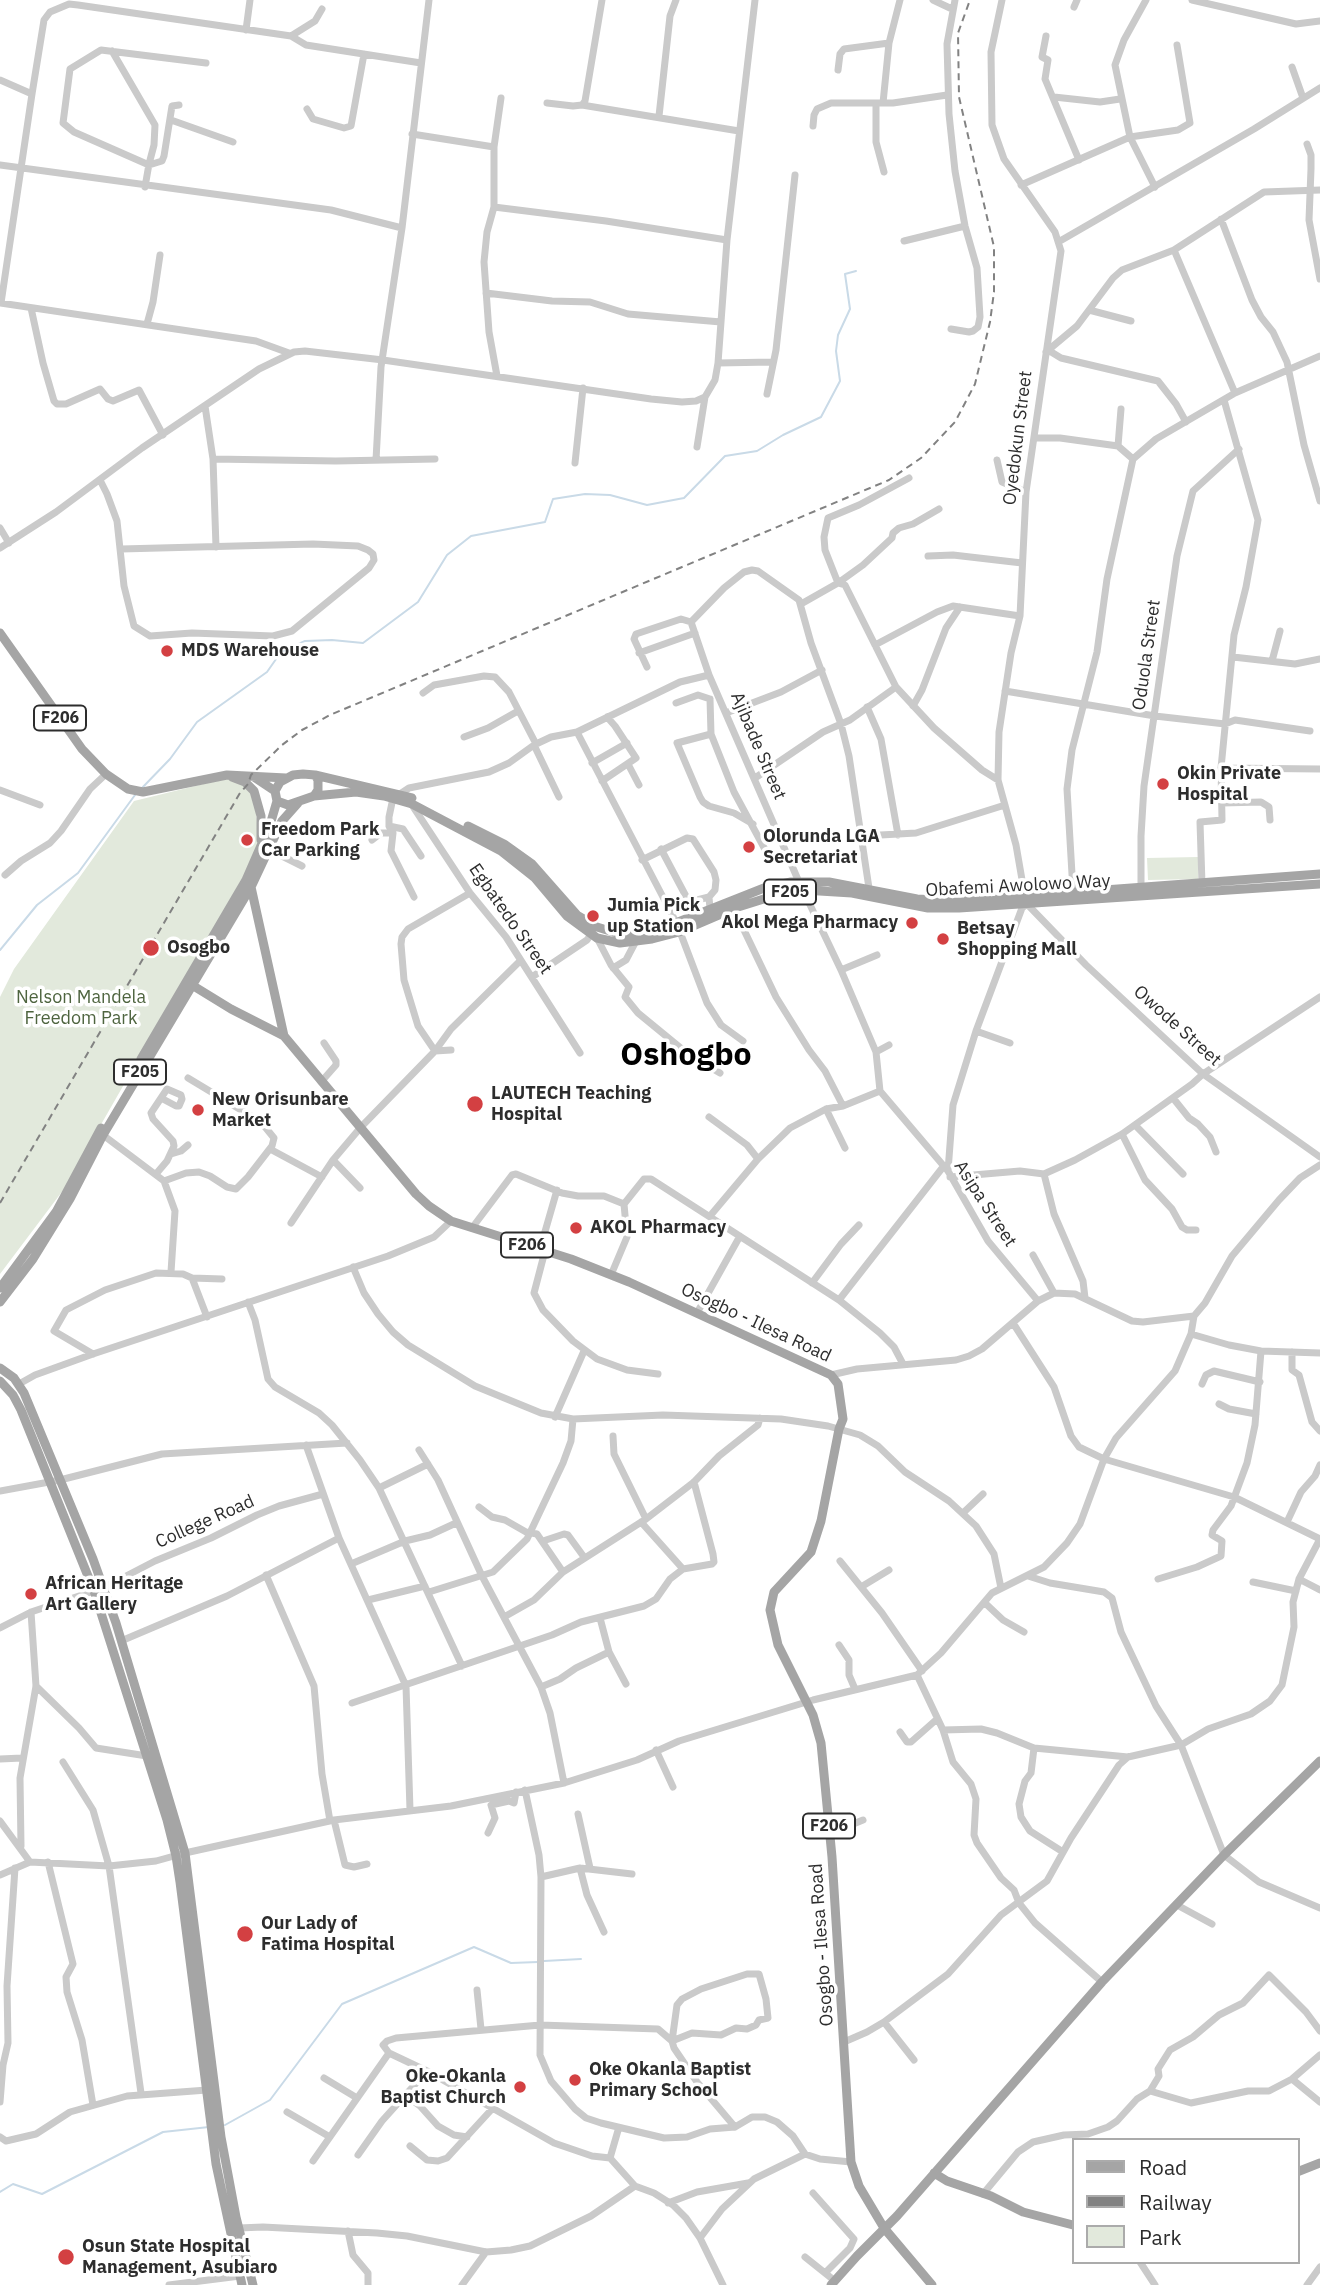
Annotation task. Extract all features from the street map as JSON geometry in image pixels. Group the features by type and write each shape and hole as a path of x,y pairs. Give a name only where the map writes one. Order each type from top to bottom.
{"main road":[{"name":"F206","path":"0,633 82,749 106,774 137,792 227,775 286,778"},
{"name":"F205","path":"189,983 251,887 265,848 280,782 303,774 315,775 396,796"},
{"path":"227,775 245,782 254,790 265,848"},
{"path":"314,796 319,785 315,775"},
{"path":"252,776 276,796"},
{"name":"Obafemi Awolowo Way","path":"314,796 356,792 396,796 504,844 532,864 577,915 597,928 615,934 633,935 678,928 710,909 803,890 852,893 928,908 1320,884"},
{"name":"F205","path":"276,796 288,805 314,796"},
{"name":"Obafemi Awolowo Way","path":"396,796 501,851 535,878 567,916 595,936 620,943 636,942 678,928 732,904"},
{"name":"F205","path":"0,1302 70,1199 246,880 282,821 298,803"},
{"name":"Obafemi Awolowo Way","path":"803,890 829,882 926,900 1026,901 1073,891 1320,874"},
{"name":"Osogbo - Ilesa Road","path":"251,887 284,1036 416,1194 429,1206 451,1221 611,1275 831,1375 838,1384 843,1419 821,1521 814,1544 804,1560 781,1582 770,1601 771,1620 778,1645 807,1702 821,1743 851,2162 859,2186 884,2228 930,2284"},
{"name":"F206","path":"189,983 231,1009 284,1036"},
{"path":"0,1312 27,1274 29,1256 56,1212 88,1149 189,983"},
{"name":"F205","path":"0,1288 29,1256"},
{"path":"0,1280 14,1261 29,1256"},
{"path":"0,1368 19,1384 121,1642 181,1854 227,2220 241,2281"},
{"path":"2,1384 21,1410 56,1480"},
{"path":"99,1589 147,1756 181,1854 207,2090 214,2120"},
{"path":"833,2283 1102,1982 1224,1855 1320,1761"},
{"path":"217,2137 253,2285"},
{"path":"1299,2171 1320,2163"},
{"path":"934,2173 947,2181 1037,2216 1072,2225"}],"street":[{"path":"246,30 250,0"},
{"path":"376,460 381,367 402,228 429,0"},
{"path":"582,105 586,95 601,0"},
{"path":"659,117 670,16 676,0"},
{"path":"697,447 705,397 715,380 718,363 727,240 755,0"},
{"path":"884,172 876,142 879,103 889,43 900,0"},
{"path":"933,0 952,9"},
{"path":"951,329 974,331 980,322 977,268 965,226 955,171 947,95 947,44 955,0"},
{"path":"1002,0 990,52 992,125 1004,159 1060,241 1320,88"},
{"path":"1146,0 1117,55 1115,65 1130,136 1155,187"},
{"path":"1192,0 1296,24 1320,22"},
{"path":"289,353 256,341 1,303 44,20 50,12 60,7 78,5 291,36 306,45 421,63"},
{"path":"291,36 310,26 322,9"},
{"path":"1046,36 1042,57 1048,60 1045,79 1079,160"},
{"path":"838,70 840,54 844,49 889,43"},
{"path":"1021,185 1130,136 1178,130 1190,122 1177,45"},
{"path":"179,106 172,106 162,161 149,164 74,132 63,123 70,69 101,51 206,63"},
{"path":"112,51 155,125 154,145 145,187"},
{"path":"307,109 313,119 344,128 351,126 364,54"},
{"path":"1292,67 1303,98"},
{"path":"0,80 32,94"},
{"path":"813,125 817,109 831,103 879,103 947,95"},
{"path":"1054,97 1100,102 1121,99"},
{"path":"497,376 484,262 487,232 494,207 494,147 501,98"},
{"path":"547,103 582,105 739,131"},
{"path":"171,120 233,142"},
{"path":"412,134 494,147"},
{"path":"1307,144 1311,155 1309,220 1320,279"},
{"path":"0,165 331,211 402,228"},
{"path":"767,394 776,349 796,175"},
{"path":"1046,353 1077,326 1113,278 1122,271 1174,250 1264,192 1320,190"},
{"path":"494,207 727,240"},
{"path":"1221,219 1252,300 1283,352 1320,501"},
{"path":"904,241 965,226"},
{"name":"Oyedokun Street","path":"1026,901 1016,845 998,780 999,732 1020,616 1026,492 1060,263 1060,241"},
{"path":"1174,250 1235,393"},
{"path":"147,324 160,255"},
{"path":"486,293 590,302 628,314 721,322"},
{"path":"31,308 54,401 57,404 66,404 100,389 110,401 139,390 163,435"},
{"path":"1089,310 1130,321"},
{"path":"0,548 259,369 289,353 305,351 383,360 682,402 705,397"},
{"path":"1046,353 1158,381 1186,422"},
{"path":"1073,891 1067,789 1072,750 1097,652 1107,579 1133,459 1156,439 1235,393 1320,356"},
{"path":"718,363 772,362"},
{"path":"575,463 583,388"},
{"path":"1202,884 1200,822 1222,820 1221,768 1234,635 1258,520 1224,400"},
{"path":"205,407 213,459 216,547"},
{"path":"1118,446 1121,409"},
{"path":"1034,438 1060,438 1118,446 1133,459"},
{"name":"Oduola Street","path":"1141,886 1144,786 1177,556 1193,491 1239,449"},
{"path":"213,459 435,459"},
{"path":"997,460 1002,482 1026,492"},
{"path":"838,583 825,550 824,537 828,518 909,478"},
{"path":"100,480 113,506 124,586 135,626 150,636 192,633 273,636 292,631 369,568 374,560 373,554 358,546 313,544 121,549"},
{"path":"801,604 863,565 899,528 939,509"},
{"path":"0,528 9,543"},
{"path":"928,556 953,555 1023,563"},
{"path":"646,667 634,639 640,631 681,619 691,622 744,572 758,571 794,596 801,604 811,643 841,724 863,836 869,888"},
{"path":"838,583 845,585 896,687 967,757 998,780"},
{"path":"875,645 937,612 953,607 1020,616"},
{"path":"913,706 946,628 960,607"},
{"name":"Ajibade Street","path":"691,622 709,675 803,890"},
{"path":"1272,661 1280,631"},
{"path":"639,653 695,633"},
{"path":"1233,657 1295,664 1320,659"},
{"path":"726,713 781,692 821,670"},
{"path":"414,897 391,851 396,796 409,788 489,772 551,737 577,732 680,682 709,675"},
{"path":"422,693 434,685 490,676 500,681 509,692 559,797"},
{"path":"755,778 896,687"},
{"path":"1005,691 1154,716 1226,724 1235,720 1311,731"},
{"path":"676,703 698,695 710,699 719,694"},
{"path":"710,699 711,734 734,792 770,857 776,859 788,856"},
{"path":"867,707 881,739 898,835"},
{"path":"464,737 488,728 518,711"},
{"path":"602,781 636,758 607,717"},
{"path":"577,732 678,928 707,1003 721,1025 743,1041"},
{"path":"711,734 677,743 700,797 709,806 734,813 753,824"},
{"path":"592,763 627,743"},
{"path":"628,764 639,785"},
{"path":"1221,768 1320,769"},
{"path":"5,875 20,861 50,843 90,789 106,774"},
{"path":"0,790 40,804"},
{"path":"1222,803 1261,802 1269,807 1270,820"},
{"name":"Egbatedo Street","path":"412,804 470,893 498,927 532,977 580,1053"},
{"path":"863,836 898,835 939,827 1005,805"},
{"path":"372,840 391,829 403,829 421,856"},
{"path":"642,860 661,849 687,838 693,839 716,880 715,890 709,897 689,902 661,849"},
{"path":"265,848 302,866"},
{"path":"710,1216 758,1158 790,1128 826,1109 880,1091 876,1052 803,890"},
{"path":"435,1051 411,1010 400,952 402,937 408,929 470,893"},
{"path":"709,897 710,909"},
{"path":"839,1300 947,1171 953,1105 976,1031 1026,901"},
{"name":"Owode Street","path":"1026,901 1086,965 1203,1073 1320,1157"},
{"path":"732,904 776,997 825,1071 843,1105"},
{"path":"532,977 595,936 613,968 628,985 625,997 638,1013 688,1054 720,1073"},
{"path":"613,968 626,960 636,942"},
{"path":"841,970 877,955"},
{"path":"291,1223 333,1160 361,1126 435,1051 451,1029 520,961"},
{"path":"947,1171 1020,1171 1044,1174 1097,1148 1135,1125 1203,1073 1320,997"},
{"path":"976,1031 1010,1043"},
{"path":"321,1082 335,1065 324,1043"},
{"path":"876,1052 890,1045"},
{"path":"435,1051 451,1050"},
{"path":"164,1181 186,1173 199,1172 236,1189 270,1149 274,1138 261,1122 188,1077"},
{"name":"Asipa Street","path":"880,1091 947,1171 988,1241 1038,1301"},
{"path":"156,1174 171,1154 173,1141 151,1116 161,1098"},
{"path":"1173,1098 1210,1138 1216,1153"},
{"path":"826,1109 845,1148"},
{"path":"709,1117 747,1145 758,1158"},
{"path":"1135,1125 1183,1174"},
{"path":"1122,1133 1146,1180 1172,1209 1182,1227 1196,1230"},
{"path":"103,1135 164,1181 174,1212 171,1272"},
{"path":"171,1154 188,1145"},
{"path":"270,1149 322,1177"},
{"path":"333,1160 360,1188"},
{"path":"0,1875 30,1862 109,1866 156,1861 332,1821 451,1805 564,1783 637,1760 679,1741 807,1702 919,1673 942,1653 1000,1588 1028,1576 1054,1560 1080,1524 1104,1459 1130,1420 1175,1371 1191,1334 1194,1316 1205,1303 1232,1256 1300,1178 1320,1165"},
{"path":"1044,1174 1054,1214 1083,1281 1085,1298"},
{"path":"472,1228 512,1175 521,1175 556,1191 578,1196 604,1196 624,1204"},
{"path":"611,1275 627,1237 624,1204 644,1179 651,1179 839,1300 894,1347 903,1364"},
{"path":"556,1191 535,1287 536,1301 584,1351 610,1365 658,1374"},
{"path":"19,1384 35,1375 93,1354 434,1237 451,1221"},
{"path":"812,1283 859,1225"},
{"path":"697,1313 740,1236"},
{"path":"1033,1255 1054,1293"},
{"path":"353,1267 364,1293 378,1314 408,1345 475,1386 532,1410 573,1419 663,1415 760,1418 806,1422 860,1435 878,1446 905,1472 963,1513 976,1526 994,1554 1000,1588"},
{"path":"93,1354 54,1331 66,1310 104,1290 156,1273 171,1272 192,1278 222,1279"},
{"path":"192,1278 207,1317"},
{"path":"831,1375 857,1369 956,1360 969,1356 982,1349 1038,1301 1054,1293 1063,1292 1085,1298 1132,1321 1194,1316"},
{"path":"248,1303 256,1320 267,1376 275,1387 319,1413 347,1443 379,1488 462,1666"},
{"path":"943,1730 981,1729 1034,1748 1128,1756 1181,1745 1208,1729 1251,1714 1263,1707 1282,1685 1294,1627 1292,1615 1299,1579 1320,1539 1234,1497 1104,1459 1079,1447 1071,1436 1054,1387 1013,1323"},
{"path":"1191,1334 1261,1350 1320,1353"},
{"path":"1158,1580 1220,1558 1222,1541 1212,1535 1231,1506 1247,1463 1260,1382 1261,1350"},
{"path":"555,1417 584,1351"},
{"path":"1292,1353 1292,1370 1299,1375 1312,1422 1320,1431"},
{"path":"1202,1384 1206,1375 1214,1371 1260,1382"},
{"path":"1219,1404 1229,1409 1256,1414"},
{"path":"504,1617 534,1600 563,1572 643,1521 694,1482 719,1456 758,1425 760,1418"},
{"path":"368,1600 482,1577 503,1564 531,1533 559,1474 571,1441 573,1419"},
{"path":"613,1436 614,1454 643,1521 683,1569"},
{"path":"0,1491 162,1454 347,1443"},
{"path":"306,1445 340,1538 406,1686 410,1810"},
{"path":"419,1450 438,1480 482,1577 541,1687 550,1713 564,1783"},
{"path":"379,1488 428,1465"},
{"path":"1287,1522 1301,1492 1315,1476 1320,1465"},
{"path":"352,1703 633,1609 656,1599 670,1579 683,1569 714,1562 694,1482"},
{"name":"College Road","path":"0,1628 31,1612 99,1589 257,1515 323,1494"},
{"path":"963,1513 983,1494"},
{"path":"479,1507 492,1517 537,1534 563,1572"},
{"path":"351,1564 456,1523"},
{"path":"543,1541 568,1535 584,1557"},
{"path":"121,1642 227,1596 340,1538"},
{"path":"840,1561 861,1587 919,1673 953,1762 971,1784 976,1800 974,1835 977,1843 1001,1878 1014,1890 1019,1903 1035,1923 1102,1982"},
{"path":"861,1587 889,1570"},
{"path":"266,1575 313,1686 322,1774 345,1865 354,1867 367,1864"},
{"path":"1028,1576 1050,1583 1104,1592 1112,1598 1121,1632 1156,1706 1181,1745 1224,1855 1259,1882 1320,1908"},
{"path":"1299,1579 1320,1590"},
{"path":"1253,1582 1296,1591"},
{"path":"985,1603 1024,1632"},
{"path":"21,1846 20,1778 36,1686 31,1612"},
{"path":"600,1618 610,1652 626,1684"},
{"path":"839,1645 849,1660 849,1675 855,1689"},
{"path":"541,1687 610,1652"},
{"path":"36,1686 96,1748 147,1756"},
{"path":"900,1732 907,1742 911,1742 937,1719"},
{"path":"1034,1748 1031,1773 1025,1781 1019,1804 1021,1817 1030,1831 1063,1852"},
{"path":"656,1750 673,1787"},
{"path":"844,2042 884,2022 948,1974 1001,1915 1047,1881 1119,1765 1128,1756"},
{"path":"0,1759 22,1758"},
{"path":"63,1762 93,1810 109,1866 141,2093"},
{"path":"488,1833 495,1818 491,1805 509,1801 514,1803 521,1791"},
{"path":"521,1791 539,1855 541,1877 540,2055 551,2081 580,2114 601,2123 664,2138 735,2127 752,2117 773,2119 793,2136 805,2154 820,2159 851,2162"},
{"path":"578,1814 590,1868"},
{"path":"829,1834 863,1820"},
{"path":"0,1821 21,1846 30,1862"},
{"path":"48,1862 72,1964 65,1980 82,2039 93,2105"},
{"path":"0,2102 8,2043 8,1986 15,1868"},
{"path":"541,1877 580,1868 632,1874"},
{"path":"580,1868 587,1895 604,1932"},
{"path":"1177,1905 1212,1924"},
{"path":"759,1974 768,2018 759,2020 756,2025 747,2029 736,2028 722,2035 692,2033 672,2041 677,2005 682,1999 701,1989 759,1974"},
{"path":"983,2194 1024,2148 1044,2139 1088,2134 1117,2121 1137,2099 1150,2091 1159,2076 1158,2069 1170,2050 1194,2037 1219,2015 1243,2003 1269,1975 1307,2012 1320,2031"},
{"path":"477,1990 481,2029"},
{"path":"884,2022 914,2060"},
{"path":"723,2285 700,2238 685,2218 673,2205 654,2193 635,2186 610,2158 592,2156 554,2143 427,2071 388,2053 383,2045 392,2039 540,2025 658,2029 672,2041 681,2061 735,2127"},
{"path":"313,2161 388,2053"},
{"path":"1150,2091 1191,2103 1248,2091 1269,2091 1292,2080 1320,2055"},
{"path":"358,2155 382,2121 427,2071"},
{"path":"324,2078 357,2098"},
{"path":"1292,2080 1320,2102"},
{"path":"414,2086 419,2106"},
{"path":"0,2137 6,2141 36,2134 70,2112 141,2093 207,2090"},
{"path":"405,2095 438,2126 454,2135 467,2137"},
{"path":"410,2146 427,2160 447,2158 492,2109"},
{"path":"287,2112 330,2137"},
{"path":"610,2158 620,2127"},
{"path":"700,2238 722,2209 749,2183 805,2154"},
{"path":"667,2203 697,2192 749,2183"},
{"path":"239,2228 348,2231 407,2236 486,2252 530,2246 591,2216 635,2186"},
{"path":"813,2193 854,2239 850,2248 825,2273"},
{"path":"348,2231 353,2255 368,2273 368,2285"},
{"path":"850,2248 857,2256"},
{"path":"462,2285 486,2252"},
{"path":"805,2257 833,2283"},
{"path":"1141,2264 1155,2285"},
{"path":"1307,2285 1320,2267"},
{"path":"169,2285 241,2281"}],"green space":[{"name":"Nelson Mandela Freedom Park","path":"240,775 254,786 259,849 64,1189 0,1274 0,997 14,969 134,801"},
{"path":"1198,857 1198,879 1148,880 1147,858"}],"waterway":[{"path":"141,789 170,759 197,722 267,672 281,652 305,641 363,643 418,602 447,555 471,536 545,522 553,499 585,494 610,495 647,505 684,498 725,456 757,451 821,417 840,381 836,351 838,335 850,309 845,274 856,271"},
{"path":"0,950 37,905 78,873 135,795"},
{"path":"225,2125 270,2100 342,2004 474,1947 511,1963 538,1962"},
{"path":"544,1961 581,1959"},
{"path":"0,2192 13,2184 42,2194 163,2132 209,2127"}],"railway":[{"path":"0,1203 251,775 282,745 302,730 330,715 889,480 921,458 955,422 975,384 990,322 994,292 994,247 959,97 958,33 970,0"}],"place":[{"name":"MDS Warehouse","path":"167,651"},
{"name":"Okin Private Hospital","path":"1163,784"},
{"name":"Freedom Park Car Parking","path":"247,840"},
{"name":"Olorunda LGA Secretariat","path":"749,847"},
{"name":"Jumia Pick up Station","path":"593,916"},
{"name":"Akol Mega Pharmacy","path":"912,923"},
{"name":"Betsay Shopping Mall","path":"943,939"},
{"name":"Osogbo","path":"151,948"},
{"name":"LAUTECH Teaching Hospital","path":"475,1104"},
{"name":"New Orisunbare Market","path":"198,1110"},
{"name":"AKOL Pharmacy","path":"576,1228"},
{"name":"African Heritage Art Gallery","path":"31,1594"},
{"name":"Our Lady of Fatima Hospital","path":"245,1934"},
{"name":"Oke Okanla Baptist Primary School","path":"575,2080"},
{"name":"Oke-Okanla Baptist Church","path":"520,2087"},
{"name":"Osun State Hospital Management, Asubiaro","path":"66,2257"}],"district":[{"name":"Oshogbo","path":"686,1056"}]}
